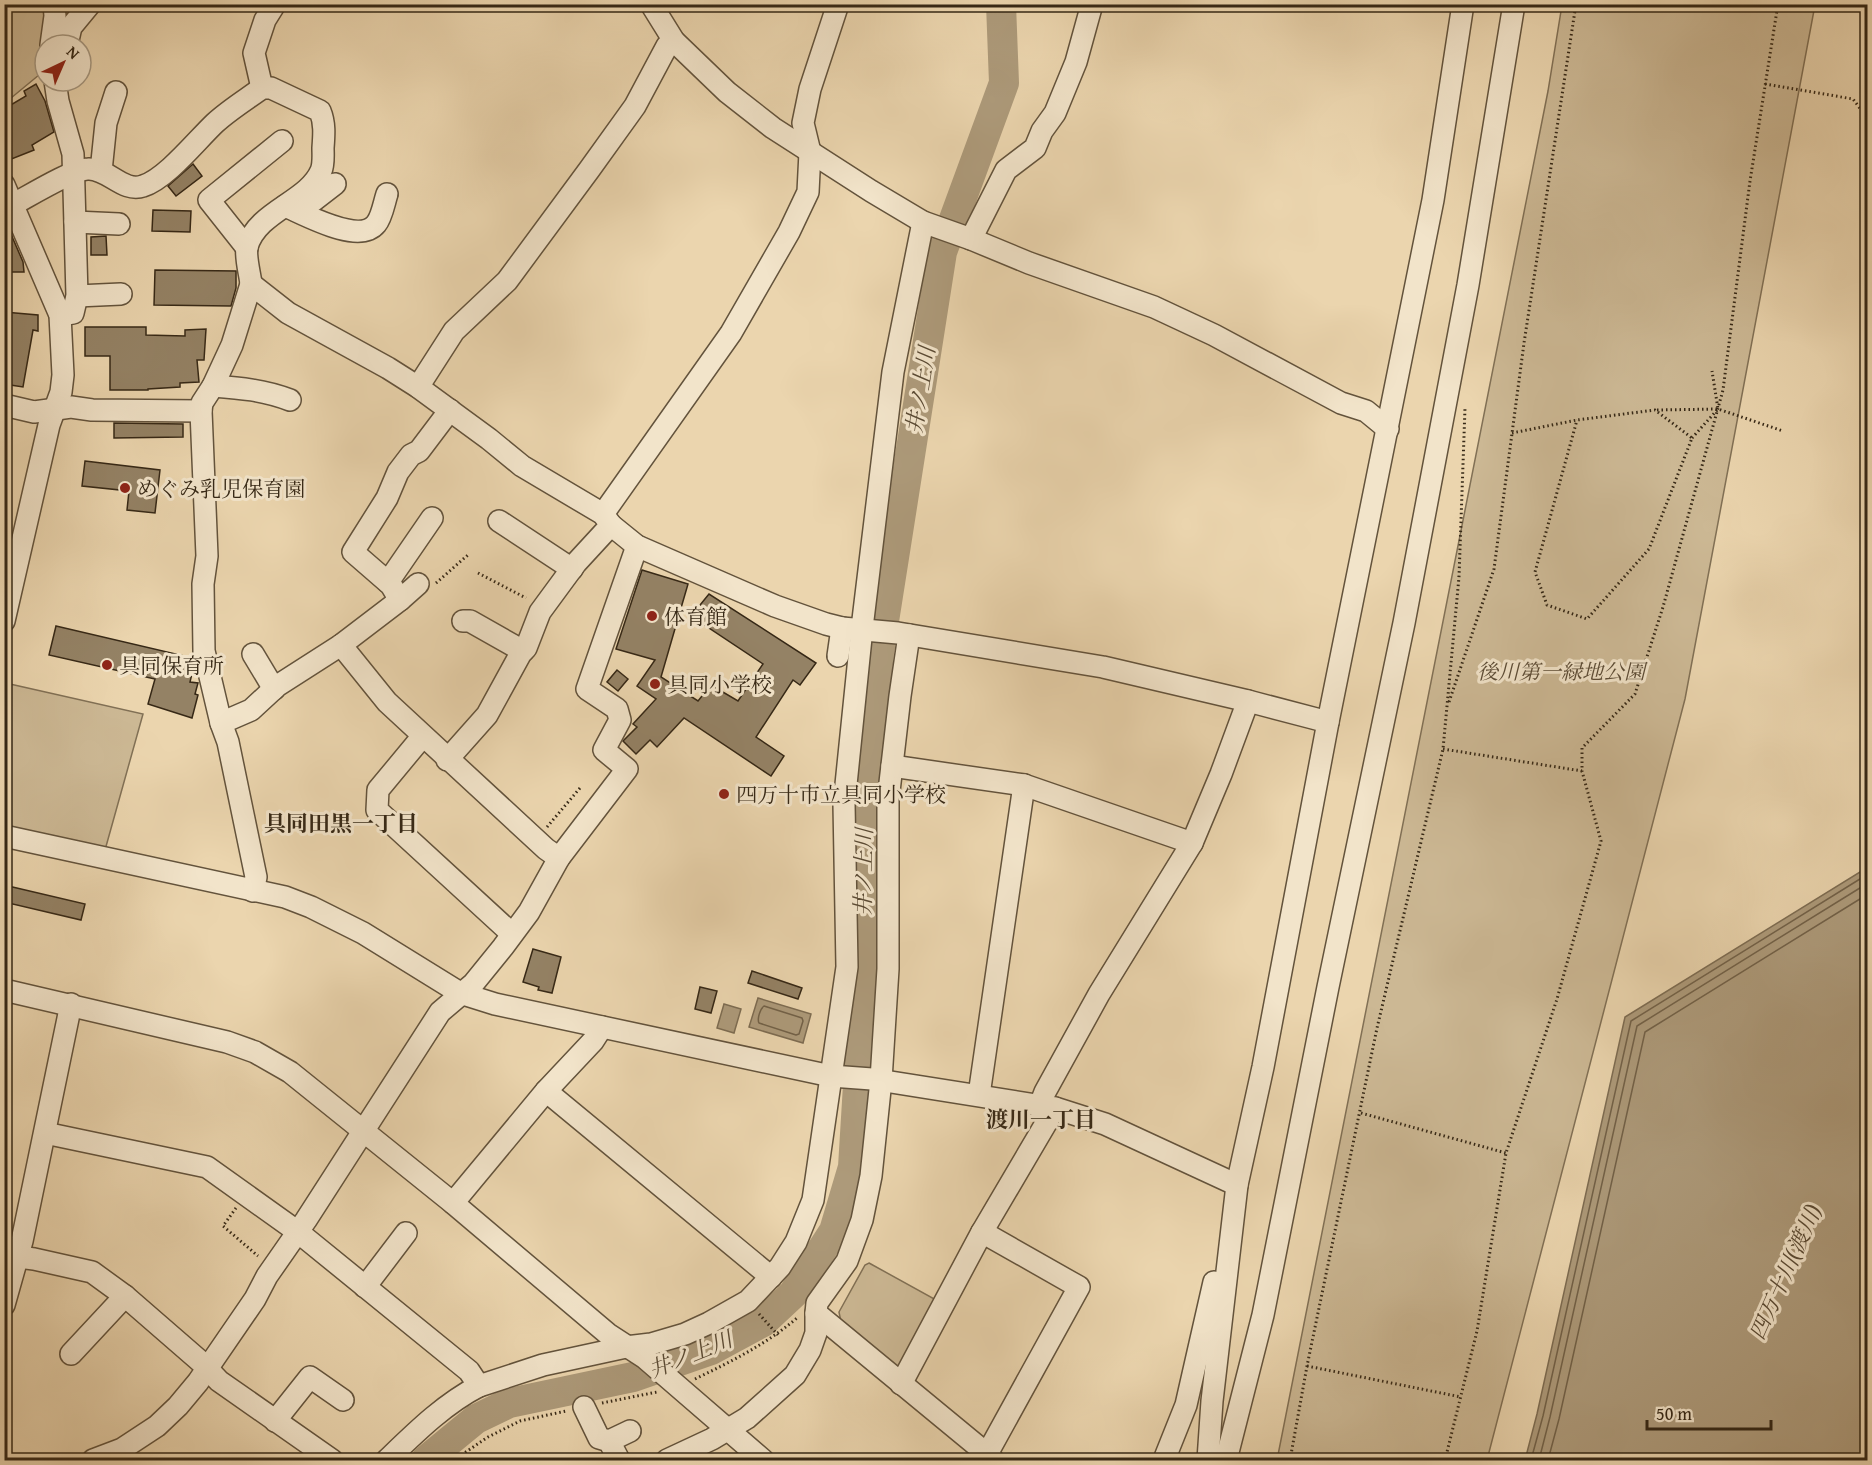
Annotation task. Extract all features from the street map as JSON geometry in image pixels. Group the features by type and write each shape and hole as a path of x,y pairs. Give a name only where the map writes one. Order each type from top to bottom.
{"street":[{"path":"53,33 54,4"},
{"path":"70,33 71,27 90,4"},
{"path":"262,88 254,53 265,20 275,4"},
{"path":"262,88 264,59 270,33 287,4"},
{"path":"651,4 674,41 727,92 773,128 929,224 1029,263 1154,307 1214,335 1341,403 1366,411 1388,429"},
{"path":"447,760 488,715 526,648 542,610 607,520 737,323 789,232 808,192 810,152 803,123 810,89 838,4"},
{"path":"966,237 1006,170 1035,148 1042,131 1055,113 1076,62 1092,4"},
{"path":"1208,1461 1229,1243 1237,1185 1263,1067 1328,722 1433,200 1463,4"},
{"path":"1226,1461 1263,1315 1404,623 1468,285 1514,4"},
{"path":"418,387 454,331 507,281 589,171 635,106 667,46 674,41"},
{"path":"4,621 55,408 61,392 63,375 60,315 9,195 88,169 101,171 132,187 141,187 156,180 217,121 262,88 271,88 320,111 324,120 323,169 315,182 285,206 275,211 255,232 247,248"},
{"path":"101,171 106,123 116,92"},
{"path":"57,93 72,154 74,172 77,296 73,313 60,315"},
{"path":"253,891 256,877 228,742 221,723 204,651 203,584 207,556 201,411 202,403 213,386 232,345 251,284 247,248 208,200 282,141"},
{"path":"285,206 313,201 335,184"},
{"path":"285,206 335,228 354,232 370,229 377,223 387,194"},
{"path":"75,222 119,224"},
{"path":"387,1461 421,1427 464,1394 479,1386 543,1365 626,1347 651,1344 685,1334 748,1301 771,1277 796,1242 813,1200 834,1076 847,967 844,804 857,628 893,372 929,224"},
{"path":"251,284 288,314 388,368 418,387 522,466 607,520 637,546 775,606 857,628 1103,668 1328,722"},
{"path":"77,296 121,294"},
{"path":"213,386 253,388 290,400"},
{"path":"4,405 34,412 71,407 92,410 201,411"},
{"path":"400,600 388,582 353,552 387,498 398,472 411,455 419,451 450,410"},
{"path":"388,582 432,518"},
{"path":"499,521 573,569"},
{"path":"93,1461 127,1455 178,1406 207,1369 255,1299 440,1012 473,984 529,912 560,858 627,769 604,750 620,720 617,710 587,689 637,546"},
{"path":"221,723 251,710 274,689 341,645 418,584"},
{"path":"463,621 470,621 524,651"},
{"path":"837,656 857,628"},
{"path":"667,1461 728,1431 747,1418 795,1375 810,1350 816,1333 817,1303 847,1261 861,1220 871,1176 877,1080 888,969 888,800 900,696 903,634"},
{"path":"341,645 384,710 422,737 536,840 560,858"},
{"path":"253,654 274,689"},
{"path":"901,1384 1047,1107 1045,1092 1099,994 1192,843 1248,701"},
{"path":"422,737 378,790 377,810 512,934"},
{"path":"892,766 1024,785 1192,843"},
{"path":"979,1095 1024,785"},
{"path":"4,836 285,897 311,907 363,933 460,993 495,1004 834,1076 877,1080 1047,1107 1105,1124 1237,1185"},
{"path":"4,990 227,1042 255,1052 290,1072 453,1203 608,1334 645,1358 673,1385 763,1461"},
{"path":"4,1305 11,1256 45,1133 71,1004"},
{"path":"453,1203 546,1091 593,1041 602,1027"},
{"path":"546,1091 771,1277"},
{"path":"45,1133 207,1167 298,1232 469,1371 479,1386"},
{"path":"816,1313 990,1457 1079,1287 982,1232"},
{"path":"365,1287 406,1233"},
{"path":"1164,1461 1186,1405 1217,1264 1229,1243"},
{"path":"11,1256 92,1272 125,1296 219,1381 332,1461"},
{"path":"71,1354 125,1296"},
{"path":"275,1421 310,1377 343,1400"},
{"path":"584,1407 599,1438 609,1441 630,1431"},
{"path":"609,1441 619,1461"}],"path":[{"path":"1446,710 1494,569 1526,331 1576,4"},
{"path":"1445,1461 1477,1331 1506,1153 1557,999 1601,841 1582,771 1582,748 1635,694 1663,607 1723,390 1749,181 1778,4"},
{"path":"1765,84 1853,99 1868,119"},
{"path":"1712,370 1718,409"},
{"path":"1290,1461 1307,1366 1377,1028 1443,749 1459,577 1466,400"},
{"path":"1512,433 1577,420 1655,410 1718,409 1783,431"},
{"path":"1577,420 1535,572 1547,605 1587,619 1649,549 1692,438 1718,409"},
{"path":"1655,410 1692,438"},
{"path":"478,573 534,602 542,610"},
{"path":"1443,749 1582,771"},
{"path":"536,840 580,788"},
{"path":"1360,1112 1506,1153"},
{"path":"245,1195 223,1226 264,1262"},
{"path":"748,1301 778,1335"},
{"path":"454,1461 488,1437 520,1421 695,1379 758,1348 804,1313 816,1313"},
{"path":"1307,1366 1461,1397"}],"green space":[{"path":"5,5 49,5 47,33 33,33 33,80 5,103"},
{"name":"後川第一緑地公園","path":"1562,5 1815,5 1685,699 1487,1460 1277,1460 1548,91"},
{"path":"10,684 143,714 105,850 5,829 4,710"},
{"path":"869,1263 938,1301 902,1365 895,1367 841,1322 839,1312 865,1265"}],"water":[{"name":"四万十川(渡川)","path":"1867,863 1867,1460 1525,1460 1625,1017 1865,869"},
{"path":"758,998 811,1014 803,1043 749,1027"},
{"path":"724,1004 741,1009 734,1033 717,1028"}],"building":[{"path":"33,86 33,93 41,93 54,132 32,145 34,150 4,162 4,109 26,96 24,91"},
{"path":"193,164 202,176 176,196 168,186"},
{"path":"153,210 191,211 190,232 152,231"},
{"path":"4,218 23,262 24,272 4,272"},
{"path":"106,236 107,255 91,255 91,237"},
{"path":"155,270 236,271 236,288 231,306 154,305"},
{"path":"4,312 38,315 38,331 33,330 23,387 4,384"},
{"path":"85,327 146,327 146,335 185,336 185,330 206,329 204,360 197,360 199,382 180,383 180,387 148,390 110,390 110,356 85,356"},
{"path":"114,423 183,424 183,437 114,438"},
{"path":"85,461 160,470 155,513 127,510 129,491 82,486"},
{"path":"642,570 688,584 661,677 698,701 711,685 738,701 763,664 691,616 709,594 816,663 800,685 793,680 756,737 784,756 771,776 684,718 657,747 650,740 636,754 623,741 637,727 633,724 656,699 637,686 655,660 616,649"},
{"path":"56,626 193,658 194,665 190,682 198,683 195,694 198,695 192,718 148,704 155,679 49,655"},
{"path":"617,670 628,679 618,691 607,682"},
{"path":"4,885 85,904 81,920 4,902"},
{"path":"533,949 561,957 552,993 538,990 539,987 523,982"},
{"path":"752,971 802,988 798,999 748,983"},
{"path":"700,987 717,991 711,1013 695,1009"}],"waterway":[{"name":"井ノ上川","path":"426,1460 476,1419 509,1403 633,1377 711,1350 763,1322 793,1294 834,1231 853,1167 861,1036 864,802 879,653 942,252 1004,83 1001,4"}],"place":[{"name":"めぐみ乳児保育園","path":"125,488"},
{"name":"体育館","path":"652,616"},
{"name":"具同保育所","path":"107,665"},
{"name":"具同小学校","path":"655,684"},
{"name":"四万十市立具同小学校","path":"724,794"}],"district":[{"name":"具同田黒一丁目","path":"341,823"},
{"name":"渡川一丁目","path":"1041,1119"}]}
